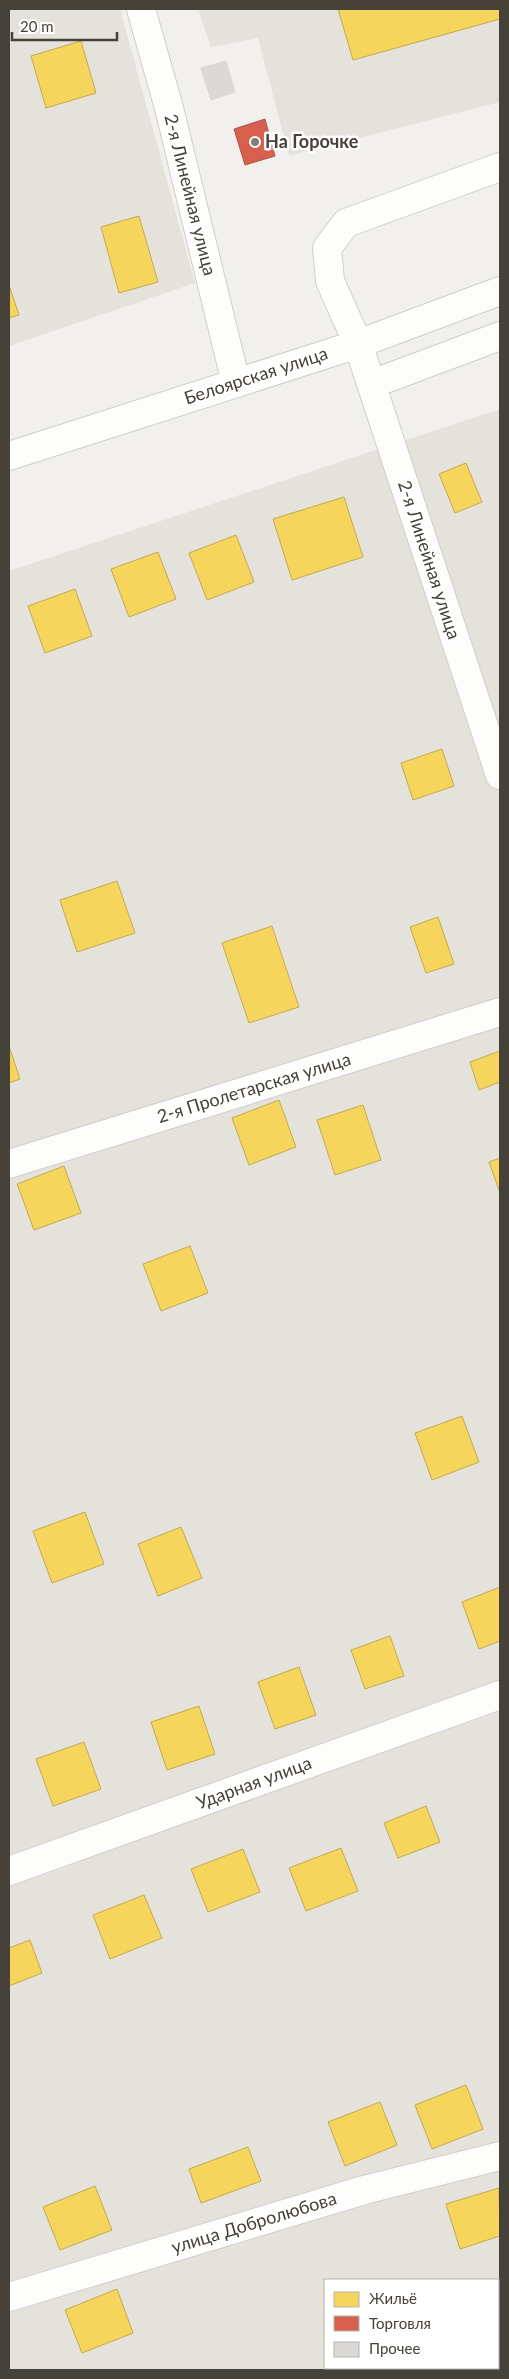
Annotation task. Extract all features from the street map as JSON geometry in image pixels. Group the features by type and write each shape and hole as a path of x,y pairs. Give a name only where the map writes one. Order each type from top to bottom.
{"street":[{"name":"2-я Линейная улица","path":"141,9 169,108 236,383"},
{"name":"2-я Линейная улица","path":"500,167 346,223 327,248 330,281 358,344 372,384 500,775"},
{"name":"Белоярская улица","path":"9,456 358,344 500,291"},
{"path":"372,384 500,336"},
{"name":"2-я Пролетарская улица","path":"9,1164 500,1012"},
{"name":"Ударная улица","path":"9,1871 500,1695"},
{"name":"улица Добролюбова","path":"9,2297 364,2190 500,2156"}],"shaded area":[{"path":"9,9 120,9 195,283 9,346"},
{"path":"198,9 500,9 500,102 289,156 258,38 211,47"},
{"path":"500,409 500,2370 9,2370 9,571"}],"building: Жильё":[{"path":"338,9 500,9 500,19 353,60"},
{"path":"81,41 96,93 46,108 31,56"},
{"path":"139,216 158,282 119,293 101,227"},
{"path":"9,288 19,315 9,318"},
{"path":"466,463 482,502 455,513 439,474"},
{"path":"344,497 363,557 292,580 273,519"},
{"path":"236,535 254,582 207,600 189,553"},
{"path":"158,552 176,599 129,617 111,569"},
{"path":"75,589 92,636 45,653 28,606"},
{"path":"442,749 454,786 413,800 401,763"},
{"path":"117,881 135,933 77,952 60,900"},
{"path":"438,917 454,964 426,973 410,927"},
{"path":"272,926 299,1007 249,1023 222,943"},
{"path":"9,1046 20,1079 9,1083"},
{"path":"500,1051 500,1082 479,1090 470,1062"},
{"path":"279,1100 296,1147 249,1165 232,1118"},
{"path":"363,1105 381,1160 335,1175 317,1120"},
{"path":"500,1158 500,1193 489,1162"},
{"path":"64,1166 81,1213 34,1230 17,1184"},
{"path":"190,1246 208,1293 161,1311 143,1264"},
{"path":"462,1416 479,1462 432,1480 415,1433"},
{"path":"85,1512 104,1564 52,1583 33,1531"},
{"path":"181,1527 202,1578 158,1596 138,1544"},
{"path":"500,1587 500,1641 479,1649 462,1602"},
{"path":"390,1636 404,1676 365,1689 351,1650"},
{"path":"299,1667 316,1715 275,1729 258,1682"},
{"path":"199,1706 215,1754 167,1770 151,1722"},
{"path":"84,1742 101,1789 53,1806 36,1759"},
{"path":"426,1806 440,1842 398,1858 384,1823"},
{"path":"341,1848 358,1891 306,1911 289,1868"},
{"path":"243,1849 260,1892 208,1912 191,1869"},
{"path":"144,1895 162,1938 110,1959 93,1915"},
{"path":"30,1940 42,1973 9,1986 9,1948"},
{"path":"466,2085 483,2129 432,2149 415,2105"},
{"path":"380,2102 397,2145 345,2166 328,2122"},
{"path":"248,2147 261,2181 201,2203 189,2169"},
{"path":"95,2186 112,2230 60,2250 43,2207"},
{"path":"499,2188 500,2236 460,2249 446,2204"},
{"path":"117,2289 133,2333 82,2353 65,2310"}],"building: Торговля":[{"name":"На Горочке","path":"265,119 275,156 245,165 234,129"}],"building: Прочее":[{"path":"226,61 235,92 211,100 201,68"}],"place":[{"name":"На Горочке","path":"255,142"}]}
